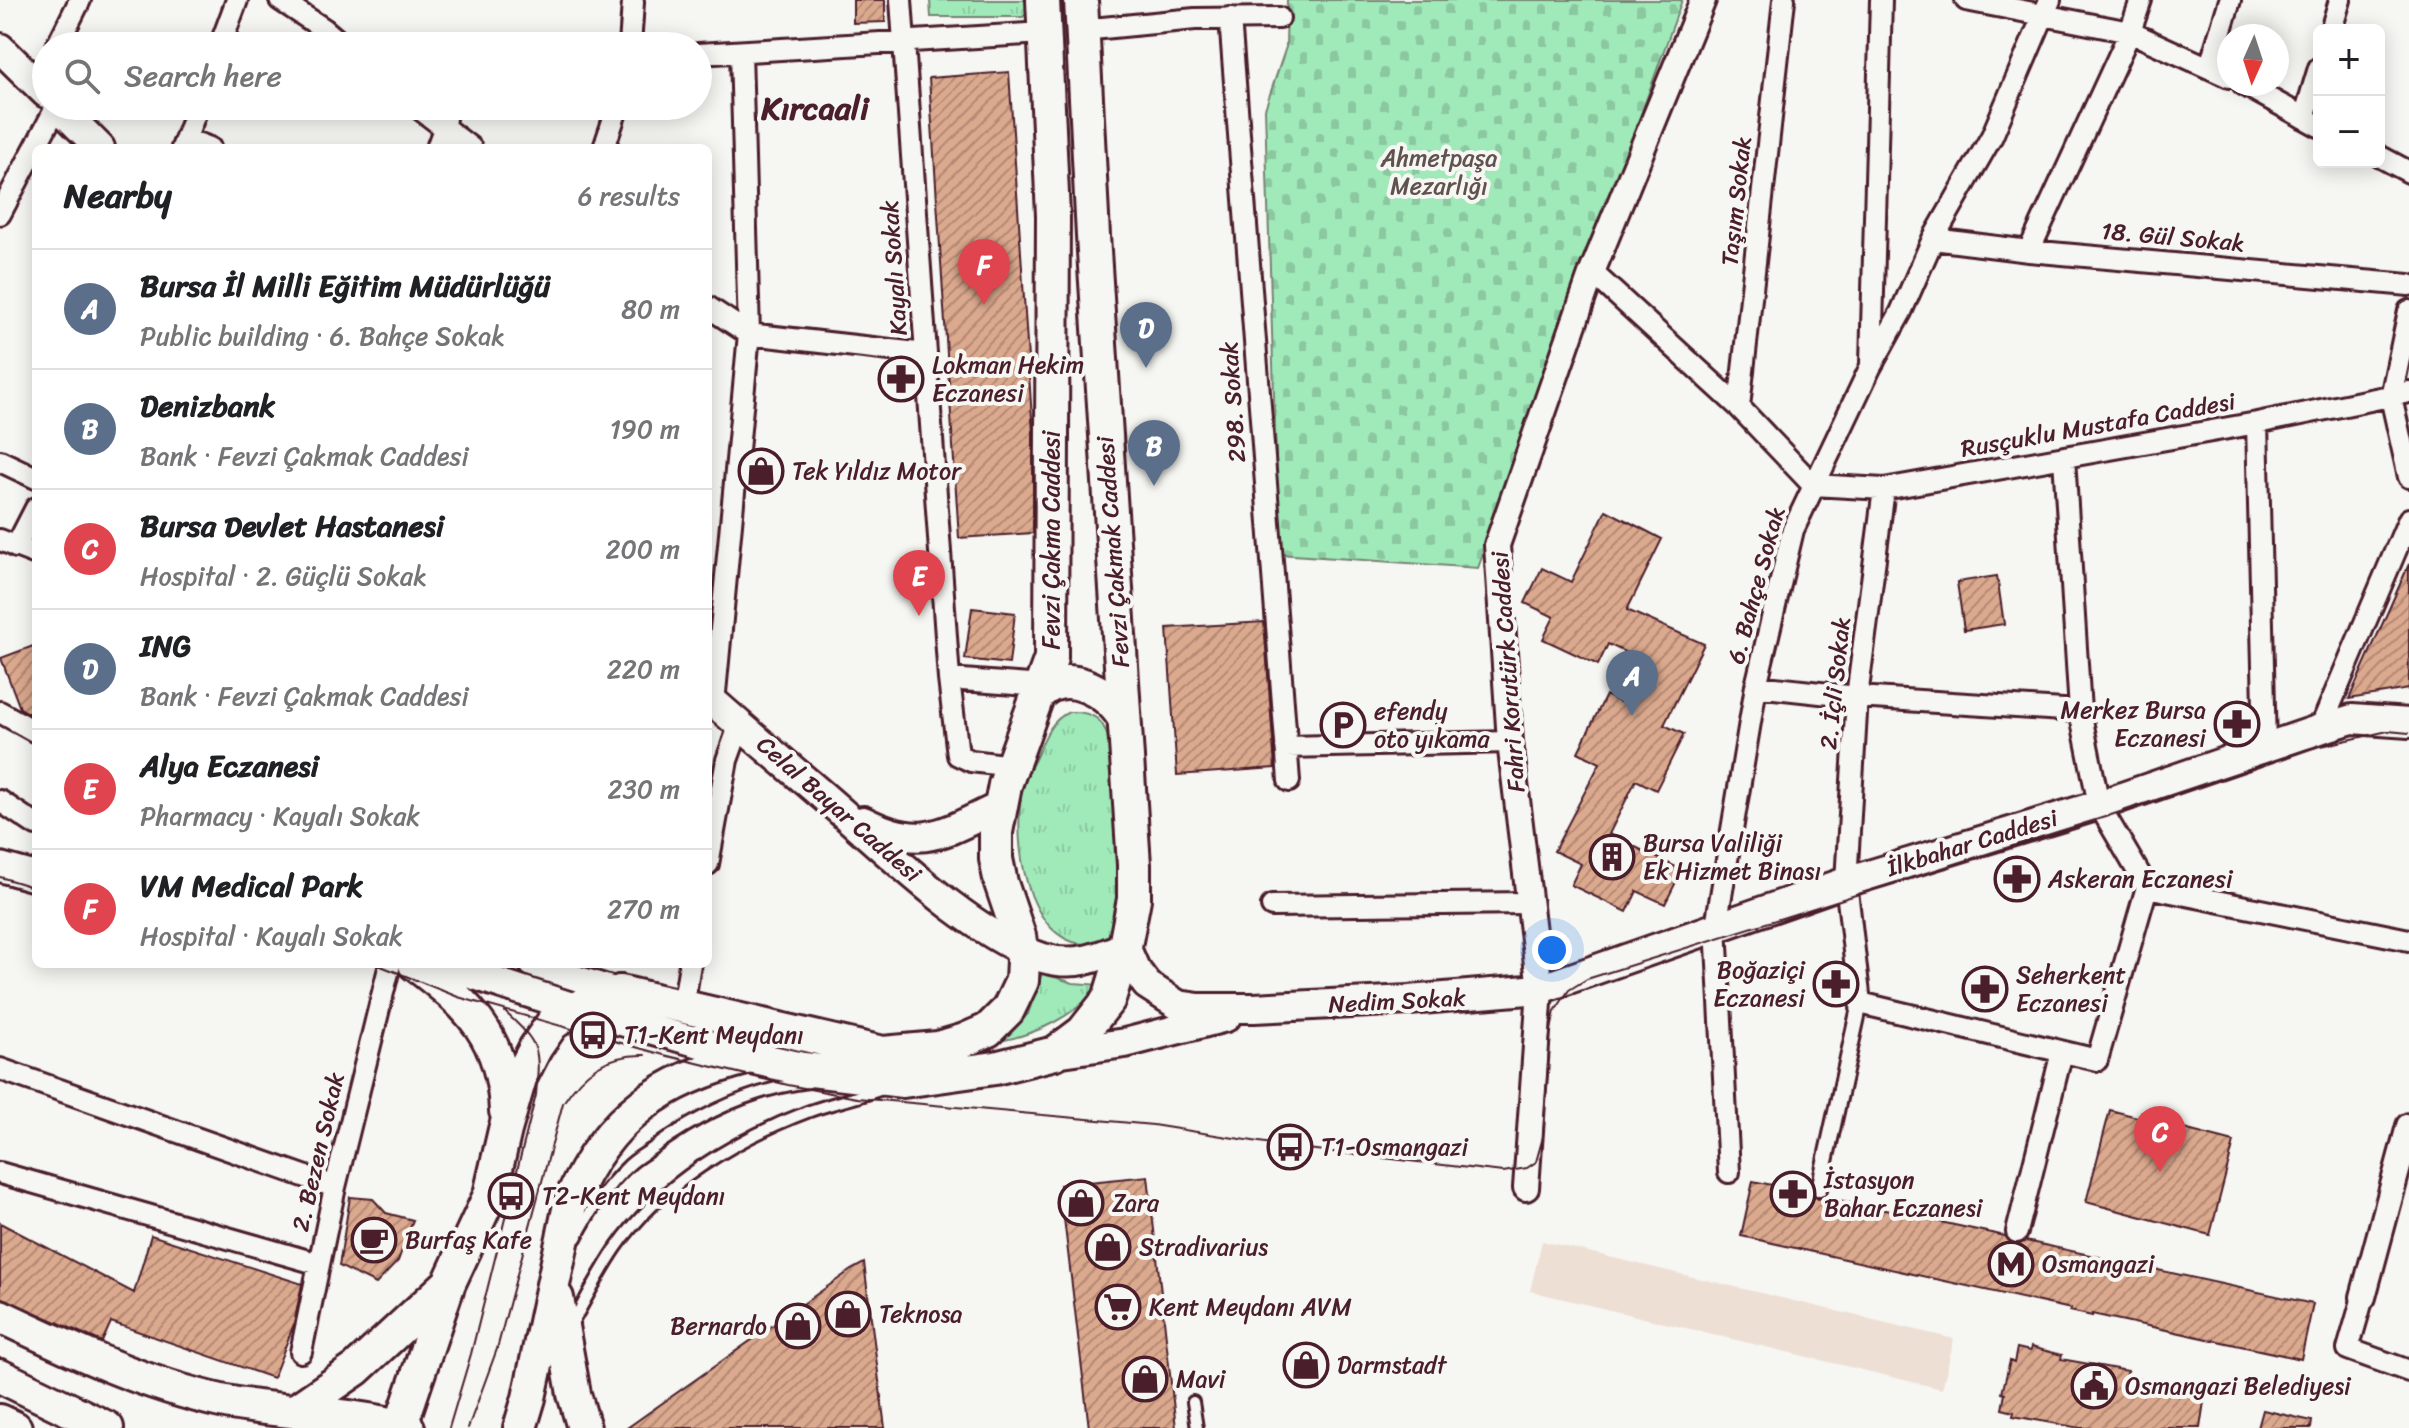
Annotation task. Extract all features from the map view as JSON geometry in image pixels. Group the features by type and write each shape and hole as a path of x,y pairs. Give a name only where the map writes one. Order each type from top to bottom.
{"main road":[{"name":"Fevzi Çakma Caddesi","path":"1006,786 1051,658 1053,247 1043,0"},
{"name":"Fevzi Çakmak Caddesi","path":"1055,1053 1083,1032 1109,999 1125,946 1134,899 1082,15"},
{"path":"0,48 32,73"},
{"path":"72,120 96,144"},
{"path":"1041,690 1062,683 1085,686 1100,691 1116,705 1123,717"},
{"name":"Celal Bayar Caddesi","path":"712,701 896,860 1022,955 1069,962 1094,960 1125,946"},
{"name":"İlkbahar Caddesi","path":"1540,989 1846,882 2099,805 2352,719 2409,723"},
{"path":"837,808 883,831 908,837 932,837 1006,786"},
{"path":"0,1316 149,1382 292,1415 332,1422 403,1427 449,1283 490,1195 520,1078 552,1024 575,1008 620,992 883,1053 938,1048 988,1030 1008,1010 1022,981 1022,955 996,859 1006,786"},
{"path":"0,867 32,876"},
{"path":"1125,946 1135,969 1147,985 1178,1005 1254,1008"},
{"path":"420,968 458,997 478,1019 493,1048 505,1093 505,1130"},
{"path":"453,968 575,1008 750,1057 803,1069 903,1081 995,1068 1055,1053 1125,1043 1254,1008"},
{"name":"Nedim Sokak","path":"1254,1008 1482,996 1540,989"},
{"path":"524,1413 571,1200 585,1169 613,1130 635,1109 682,1080 711,1067 750,1057"},
{"path":"554,1279 557,1350 584,1428"},
{"path":"292,1415 356,1369 449,1283"},
{"path":"0,1376 107,1428"},
{"path":"0,1421 15,1428"}],"street":[{"path":"64,32 80,0"},
{"path":"225,32 237,0"},
{"path":"280,0 325,32"},
{"name":"Kayalı Sokak","path":"901,0 949,679 958,755 1006,786"},
{"name":"Fahri Korutürk Caddesi","path":"1526,1188 1540,989 1510,742 1497,545 1592,272 1703,0"},
{"name":"Taşım Sokak","path":"1739,407 1784,0"},
{"path":"1870,368 1881,0"},
{"path":"1966,0 2047,7 2130,32 2217,70"},
{"path":"2029,251 2130,32 2141,0"},
{"path":"2210,66 2230,0"},
{"path":"2333,24 2340,0"},
{"path":"631,32 633,2"},
{"name":"6. Bahçe Sokak","path":"1729,1172 1716,926 1756,686 1793,530 1870,368 1901,312 1933,239 1992,136 2047,7"},
{"path":"1082,15 1194,9 1230,18 1279,18"},
{"name":"298. Sokak","path":"1230,18 1289,781"},
{"path":"712,53 1043,33"},
{"path":"712,690 749,334 741,52"},
{"path":"2264,96 2311,122 2315,96"},
{"path":"38,144 50,120"},
{"path":"184,143 193,120"},
{"path":"426,120 440,138"},
{"path":"605,144 613,120"},
{"path":"0,214 32,154"},
{"path":"2385,159 2409,172"},
{"name":"18. Gül Sokak","path":"1933,239 2029,251 2409,285"},
{"path":"1592,272 1739,407 1813,485"},
{"path":"712,310 749,334 926,354"},
{"path":"2409,311 2400,394 2409,477"},
{"name":"Rusçuklu Mustafa Caddesi","path":"1813,485 1884,489 2257,423 2400,394"},
{"path":"2257,423 2265,747"},
{"path":"1819,1189 1860,1003 2097,1060 2147,887 2099,805 2080,711 2064,458"},
{"path":"0,461 32,476"},
{"name":"2. İçli Sokak","path":"1860,1003 1846,882 1857,697 1884,489"},
{"path":"32,513 8,543 32,552"},
{"path":"2320,729 2409,519"},
{"path":"949,679 1041,690"},
{"path":"1756,686 1857,697 2080,711"},
{"path":"0,712 32,730"},
{"path":"712,839 727,760 740,724"},
{"path":"1286,747 1510,742"},
{"path":"0,801 32,822"},
{"path":"2147,887 2409,940"},
{"path":"1272,906 1528,903"},
{"name":"2. Bezen Sokak","path":"301,1352 335,1187 389,968"},
{"path":"545,968 620,992"},
{"path":"683,1007 689,968"},
{"path":"2017,1232 2062,1052"},
{"path":"0,1069 335,1187"},
{"path":"2409,1126 2348,1349 2409,1371"},
{"path":"0,1173 319,1264"}],"lane":[{"path":"554,1279 590,1211 626,1167 676,1131 728,1102 788,1085 861,1076"},
{"path":"524,1413 616,1247 649,1210 703,1165 745,1141 807,1112 903,1081"},
{"path":"1193,1402 1197,1428"}],"shaded area":[{"path":"1542,1241 1954,1339 1942,1389 1530,1291"}],"green space":[{"path":"930,0 1031,0 1031,8 1023,17 931,17"},
{"name":"Ahmetpaşa Mezarlığı","path":"1287,0 1682,0 1478,568 1279,554 1265,109 1286,47"},
{"path":"1069,712 1089,714 1101,722 1112,755 1122,908 1110,940 1092,944 1073,942 1055,932 1042,916 1031,896 1021,848 1019,824 1025,779 1049,730"},
{"path":"1042,973 1073,983 1100,985 1100,989 1054,1022 1000,1041 1028,1014"}],"building":[{"path":"853,0 885,0 885,22 853,23"},
{"path":"1009,72 1033,434 1033,533 959,538 929,78"},
{"path":"1606,510 1662,539 1627,610 1704,644 1664,725 1684,734 1656,790 1636,780 1609,834 1682,870 1665,904 1637,891 1627,912 1571,885 1581,864 1554,851 1600,763 1578,752 1606,695 1628,706 1650,664 1608,644 1598,665 1543,639 1554,617 1525,603 1542,568 1571,582"},
{"path":"2409,564 2409,689 2349,699"},
{"path":"1997,576 2004,624 1964,630 1957,582"},
{"path":"972,608 1015,613 1009,664 965,659"},
{"path":"1264,622 1275,768 1177,775 1167,628"},
{"path":"32,646 32,715 20,708 1,658"},
{"path":"2110,1110 2234,1142 2210,1235 2086,1202"},
{"name":"Kent Meydanı AVM","path":"1148,1176 1176,1428 1089,1428 1060,1185"},
{"path":"1753,1181 1810,1193 1818,1199 1825,1197 2005,1236 2015,1245 2026,1241 2313,1304 2301,1359 2092,1316 1741,1236"},
{"name":"Burfaş Kafe","path":"350,1197 373,1199 386,1213 413,1220 398,1261 376,1284 339,1266"},
{"path":"0,1223 134,1293 151,1235 302,1284 294,1324 273,1378 111,1322 102,1342 0,1297"},
{"path":"864,1263 885,1428 627,1428 851,1270"},
{"name":"Osmangazi Belediyesi","path":"2031,1347 2062,1355 2061,1359 2128,1371 2126,1376 2193,1388 2192,1392 2205,1395 2200,1428 2080,1428 2013,1416 2014,1412 2002,1409 2005,1394 2002,1393 2010,1361 2014,1363 2017,1348 2030,1351"},
{"path":"2263,1410 2312,1421 2311,1428 2258,1428"}],"tram line":[{"path":"386,968 458,997 664,1055 857,1098 1153,1125 1290,1147 1503,1172 1527,1168 1536,1162 1543,1137 1550,1035 1555,1011 1569,990 1587,979 2105,817 2308,749 2388,731 2409,733"},
{"path":"0,877 32,887"},
{"path":"449,1428 471,1354 536,1095 538,1067 535,1048 525,1032 505,1012"},
{"path":"468,1428 497,1349 563,1103 579,1082 597,1067 619,1058 645,1055"}],"place":[{"name":"VM Medical Park","path":"984,305"},
{"name":"ING","path":"1146,368"},
{"name":"Lokman Hekim Eczanesi","path":"901,379"},
{"name":"Tek Yıldız Motor","path":"761,471"},
{"name":"Denizbank","path":"1154,486"},
{"name":"Alya Eczanesi","path":"919,616"},
{"name":"Bursa İl Milli Eğitim Müdürlüğü","path":"1632,716"},
{"name":"Merkez Bursa Eczanesi","path":"2237,724"},
{"name":"efendy oto yıkama","path":"1343,725"},
{"name":"Bursa Valiliği Ek Hizmet Binası","path":"1612,857"},
{"name":"Askeran Eczanesi","path":"2017,879"},
{"name":"Boğaziçi Eczanesi","path":"1836,984"},
{"name":"Seherkent Eczanesi","path":"1985,989"},
{"name":"T1-Kent Meydanı","path":"593,1035"},
{"name":"T1-Osmangazi","path":"1290,1147"},
{"name":"Bursa Devlet Hastanesi","path":"2160,1172"},
{"name":"İstasyon Bahar Eczanesi","path":"1793,1194"},
{"name":"T2-Kent Meydanı","path":"511,1196"},
{"name":"Zara","path":"1081,1203"},
{"name":"Burfaş Kafe","path":"374,1240"},
{"name":"Stradivarius","path":"1108,1247"},
{"name":"Osmangazi","path":"2011,1264"},
{"name":"Kent Meydanı AVM","path":"1118,1307"},
{"name":"Teknosa","path":"848,1314"},
{"name":"Bernardo","path":"798,1326"},
{"name":"Darmstadt","path":"1306,1365"},
{"name":"Mavi","path":"1145,1379"},
{"name":"Osmangazi Belediyesi","path":"2094,1386"}],"district":[{"name":"Kırcaali","path":"815,108"}]}
